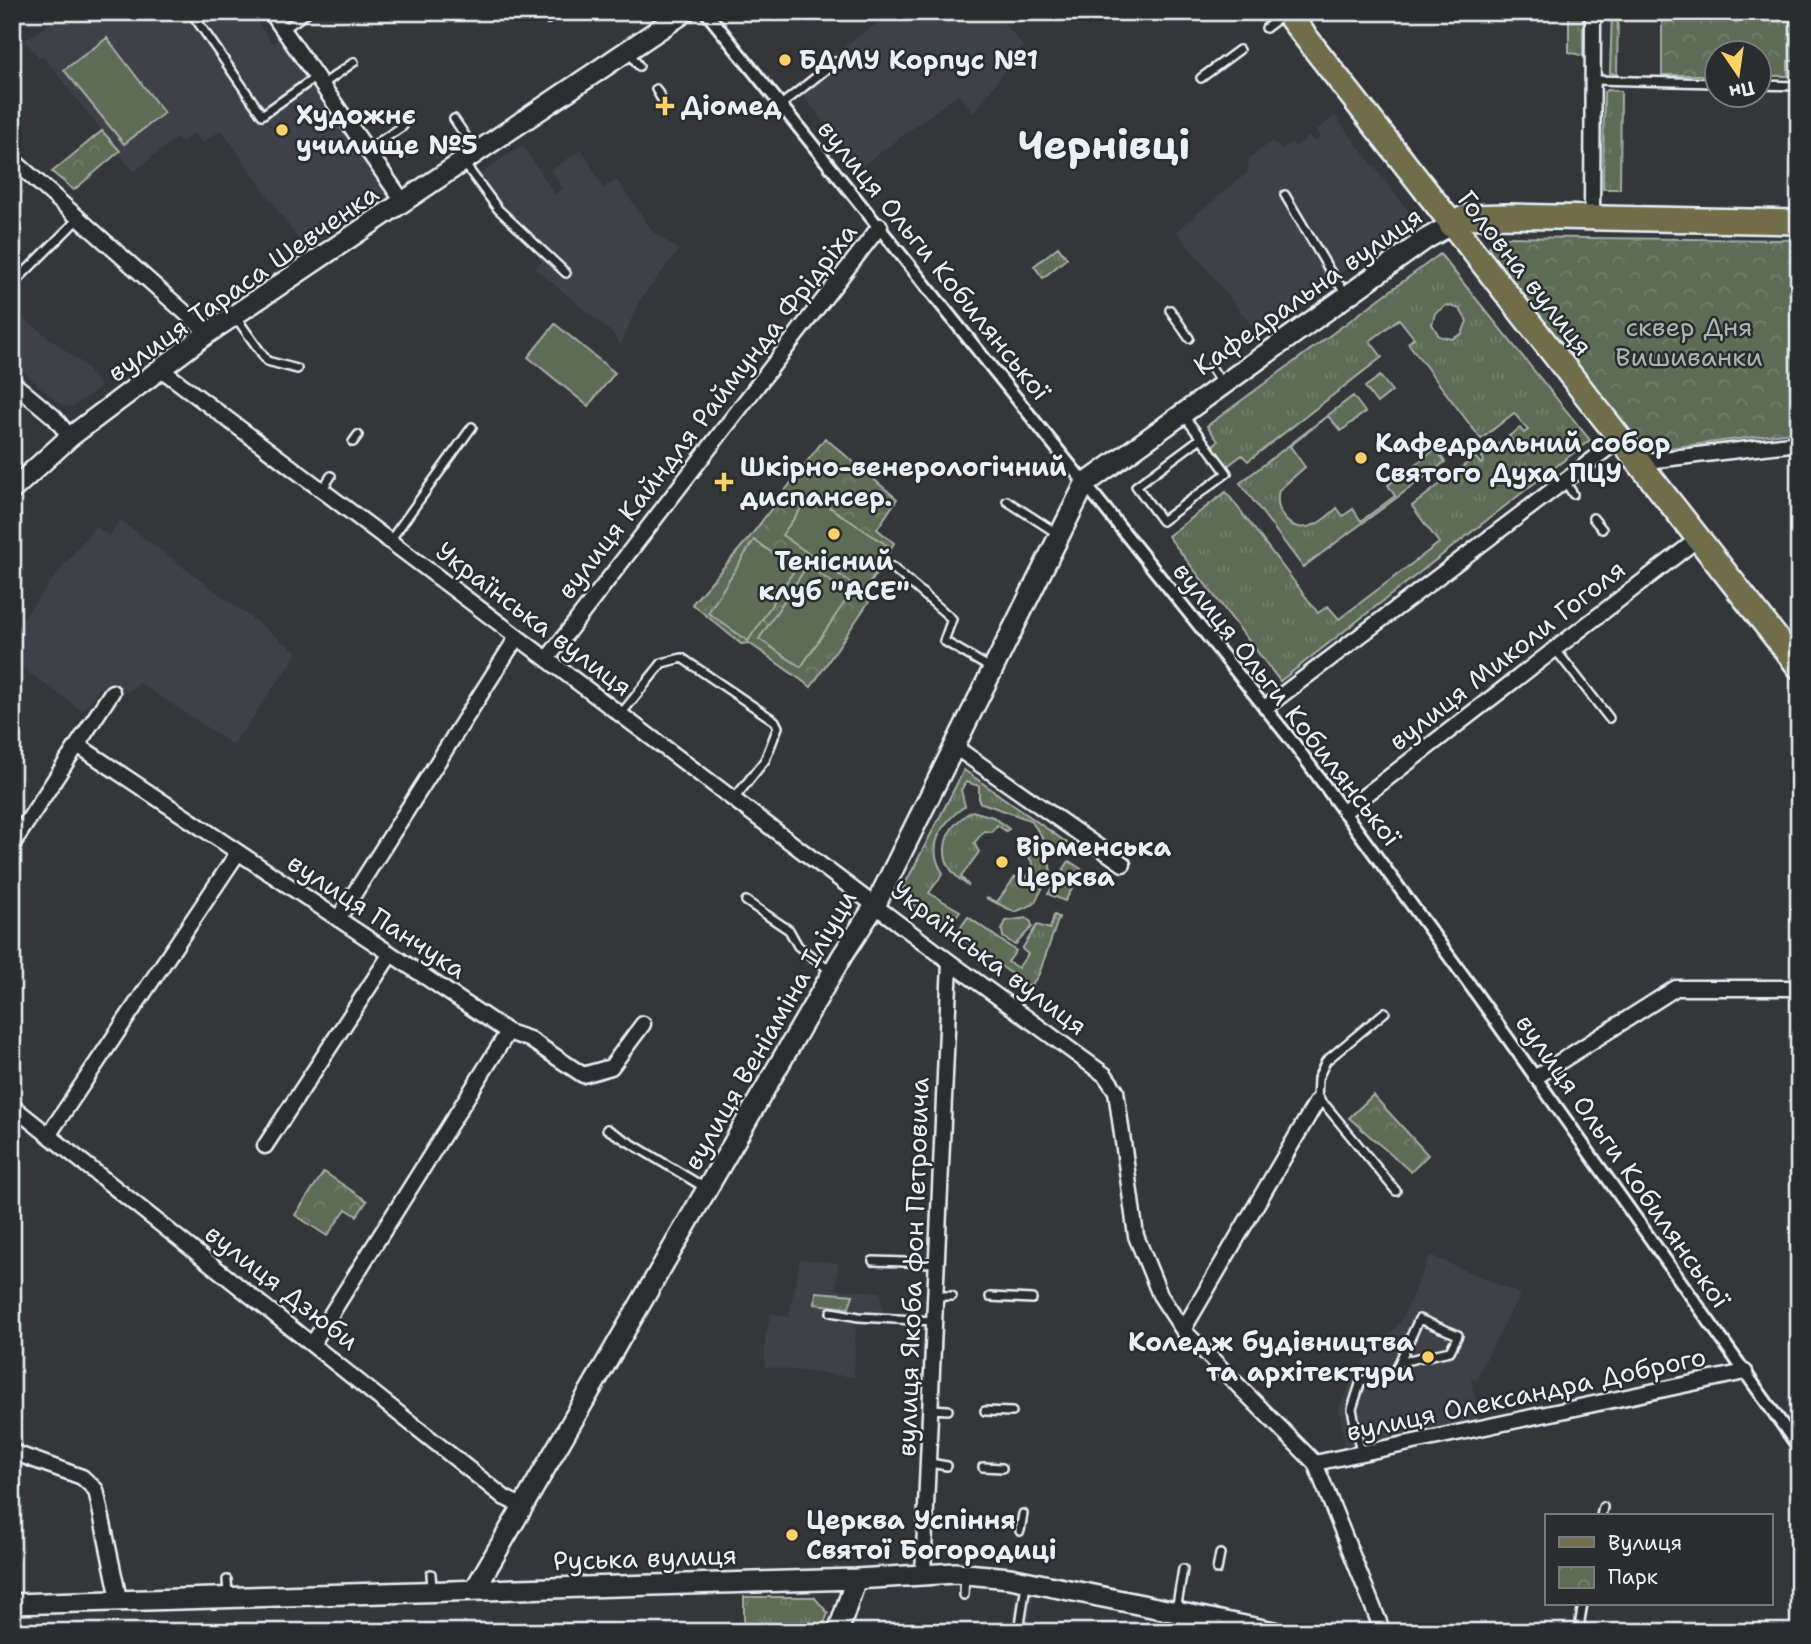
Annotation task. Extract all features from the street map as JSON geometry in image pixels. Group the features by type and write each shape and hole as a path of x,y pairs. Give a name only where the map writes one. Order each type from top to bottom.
{"main road":[{"name":"Головна вулиця","path":"1287,13 1799,667"},
{"name":"Кафедральна вулиця","path":"1451,225 1466,217 1799,222"}],"street":[{"path":"271,12 404,203"},
{"name":"вулиця Ольги Кобилянської","path":"706,12 1266,707 1345,811 1799,1448"},
{"path":"1592,219 1593,12"},
{"name":"вулиця Тараса Шевченка","path":"12,490 70,437 208,333 471,158 634,59 680,14"},
{"path":"12,159 208,333"},
{"name":"Кафедральна вулиця","path":"1085,484 1426,239 1451,225"},
{"name":"вулиця Кайндля Раймунда Фрідріха","path":"547,659 880,226"},
{"name":"Українська вулиця","path":"162,370 950,962 1105,1075 1116,1091 1136,1236 1160,1295 1183,1330 1315,1462 1383,1632"},
{"path":"12,382 54,417 70,437"},
{"path":"1266,707 1620,439"},
{"path":"1638,462 1799,443"},
{"name":"вулиця Веніаміна Іліуци","path":"475,1589 832,973 876,904 1085,484"},
{"name":"вулиця Миколи Гоголя","path":"1345,811 1699,538"},
{"path":"338,919 517,637"},
{"path":"12,845 112,692"},
{"name":"вулиця Панчука","path":"79,746 390,955 508,1032 529,1039 583,1075 611,1067 643,1024"},
{"path":"955,747 1123,864"},
{"path":"49,1134 237,854"},
{"path":"265,1146 390,955"},
{"name":"вулиця Якоба фон Петровича","path":"923,1574 930,1464 950,962"},
{"path":"1536,1077 1675,988 1799,988"},
{"path":"313,1343 508,1032"},
{"path":"1183,1330 1317,1101"},
{"name":"вулиця Дзюби","path":"12,1106 505,1498 522,1506"},
{"name":"вулиця Олександра Доброго","path":"1315,1462 1745,1372"},
{"path":"12,1452 82,1477 96,1490 119,1599"},
{"name":"Руська вулиця","path":"12,1604 119,1599 228,1588 431,1582 475,1589 856,1579 923,1574 1016,1575 1163,1613 1208,1612 1273,1632"},
{"path":"838,1632 856,1579"}],"lane":[{"path":"191,12 262,116 354,62"},
{"path":"284,30 308,12"},
{"path":"1266,28 1287,13"},
{"path":"1201,78 1239,50"},
{"path":"781,104 835,62"},
{"path":"1594,80 1702,83"},
{"path":"1772,85 1799,86"},
{"path":"656,89 660,98"},
{"path":"454,119 498,209 566,272"},
{"path":"367,150 403,126"},
{"path":"1285,195 1334,278 1348,296"},
{"path":"12,285 80,217"},
{"path":"1170,310 1189,338"},
{"path":"235,316 267,361 297,369"},
{"path":"1211,367 1223,385"},
{"path":"1182,414 1201,438 1227,473 1162,521 1136,486 1201,438"},
{"path":"389,542 472,427"},
{"path":"322,491 331,476"},
{"path":"1564,480 1573,494"},
{"path":"1007,501 1059,534"},
{"path":"1593,518 1602,529"},
{"path":"892,567 952,618 944,642 992,670"},
{"path":"1554,648 1608,718"},
{"path":"621,715 662,663 682,658 775,720 778,727 765,760 734,799"},
{"path":"746,901 789,930 799,946 832,973"},
{"path":"1385,1012 1326,1061 1318,1078 1317,1101 1326,1106 1396,1191"},
{"path":"607,1129 707,1189"},
{"path":"873,1261 937,1263"},
{"path":"936,1296 952,1296"},
{"path":"990,1297 1032,1299"},
{"path":"831,1312 859,1317 935,1321"},
{"path":"1361,1453 1352,1409 1361,1381 1395,1372 1419,1319 1458,1335 1450,1351 1400,1362"},
{"path":"931,1409 948,1410"},
{"path":"985,1411 1012,1412"},
{"path":"930,1464 947,1466"},
{"path":"983,1467 1002,1468"},
{"path":"1601,1514 1603,1507"},
{"path":"1020,1531 1023,1514"},
{"path":"1217,1570 1220,1554"},
{"path":"1163,1613 1183,1569"},
{"path":"964,1595 965,1574"},
{"path":"1016,1575 1019,1632"},
{"path":"1582,1632 1580,1620 1583,1606"}],"shaded area":[{"name":"Художнє училище №5","path":"68,12 250,12 272,43 278,39 385,193 305,249 222,130 202,143 194,133 182,142 177,137 134,172 43,56 39,58 25,40"},
{"path":"894,12 984,12 1005,24 1023,46 974,113 958,94 861,167 795,86 850,42"},
{"path":"1335,116 1415,220 1258,333 1176,231 1247,173 1249,158 1273,141 1281,150 1291,143 1295,147 1309,136 1314,142 1321,137 1316,130"},
{"path":"522,145 555,194 563,189 551,170 582,149 603,188 617,180 653,232 679,250 639,301 621,345 612,333 535,268 542,261 468,182"},
{"path":"12,309 83,364 101,387 72,407 61,405 12,362"},
{"path":"120,520 298,653 233,745 140,683 119,697 102,685 83,711 12,661 12,632 95,526 109,536"},
{"name":"Коледж будівництва та архітектури","path":"1430,1255 1520,1294 1479,1373 1478,1380 1471,1379 1480,1422 1345,1451 1339,1408 1358,1367 1400,1323"},
{"path":"800,1259 838,1263 836,1289 881,1292 883,1314 920,1316 920,1326 856,1324 854,1377 765,1367 765,1337 771,1313 789,1317"},
{"path":"1015,1594 1034,1596 1027,1632 1013,1632"}],"green space":[{"path":"1569,12 1583,12 1583,56 1569,52"},
{"path":"1612,12 1618,12 1617,74 1610,73"},
{"path":"1662,12 1799,12 1799,61 1788,61 1788,76 1772,76 1772,38 1702,38 1702,75 1662,75"},
{"path":"107,38 164,113 124,144 64,70"},
{"path":"1621,91 1620,189 1603,189 1604,92"},
{"path":"102,131 120,151 74,190 52,172"},
{"name":"сквер Дня Вишиванки","path":"1503,237 1799,240 1799,431 1661,449 1641,447 1491,255 1489,247 1493,241"},
{"path":"1058,247 1067,258 1043,278 1034,266"},
{"path":"1440,254 1590,440 1280,681 1168,536 1226,492 1318,613 1328,606 1339,619 1439,543 1412,506 1475,457 1481,464 1484,461 1482,457 1505,439 1509,447 1514,443 1509,436 1520,428 1524,433 1528,430 1514,413 1481,439 1408,343 1414,338 1399,319 1370,341 1382,357 1248,461 1242,455 1226,467 1211,447 1218,441 1207,426","holes":["1447,305 1460,309 1467,321 1462,334 1452,339 1439,336 1432,324 1435,313"]},
{"path":"555,324 615,373 588,406 528,357"},
{"path":"1380,376 1392,391 1377,403 1365,387"},
{"path":"1353,396 1365,412 1341,431 1328,416 1290,446 1305,467 1279,490 1279,506 1285,520 1298,527 1314,525 1337,508 1343,516 1353,509 1361,521 1395,496 1388,485 1436,449 1445,462 1303,567 1240,483"},
{"path":"825,438 897,499 877,529 894,543 864,595 870,600 811,687 749,643 741,644 692,604 749,538"},
{"path":"811,495 891,548 864,592 782,535"},
{"path":"754,540 795,569 748,641 708,613"},
{"path":"807,566 850,594 801,667 759,639"},
{"path":"964,770 1067,843 1060,850 1049,845 1030,820 979,802 979,786 966,782 961,790 965,806 949,819 936,844 938,863 943,873 929,893 960,911 947,928 902,898 901,892"},
{"path":"972,811 993,817 1009,829 1006,831 997,825 992,832 984,831 974,843 979,852 961,877 969,886 950,868 945,848 952,828"},
{"path":"1028,840 1048,855 1051,872 1034,904 1015,912 986,898 997,902 1015,877 1025,878 1032,872 1033,864 1029,857 1034,849 1027,844"},
{"path":"1069,861 1083,870 1065,901 1048,894"},
{"path":"1054,915 1059,917 1039,974 1030,987 956,934 968,917 1016,951 1008,962 1018,968 1028,954 1022,949 1037,925 1050,929"},
{"path":"1026,918 1032,927 1015,945 1003,937 1002,930 1006,921"},
{"path":"1373,1095 1428,1155 1411,1172 1349,1118"},
{"path":"324,1172 367,1201 357,1216 346,1209 327,1236 295,1215"},
{"path":"816,1292 853,1295 849,1308 815,1304"},
{"path":"744,1597 814,1597 828,1613 821,1632 744,1632"}],"place":[{"name":"БДМУ Корпус №1","path":"785,60"},
{"name":"Діомед","path":"665,106"},
{"name":"Художнє училище №5","path":"282,130"},
{"name":"Кафедральний собор Святого Духа ПЦУ","path":"1361,458"},
{"name":"Шкірно-венерологічний диспансер.","path":"724,482"},
{"name":"Тенісний клуб \"ACE\"","path":"834,534"},
{"name":"Вірменська Церква","path":"1002,862"},
{"name":"Коледж будівництва та архітектури","path":"1428,1357"},
{"name":"Церква Успіння Святої Богородиці","path":"792,1535"}],"district":[{"name":"Чернівці","path":"1104,145"}]}
